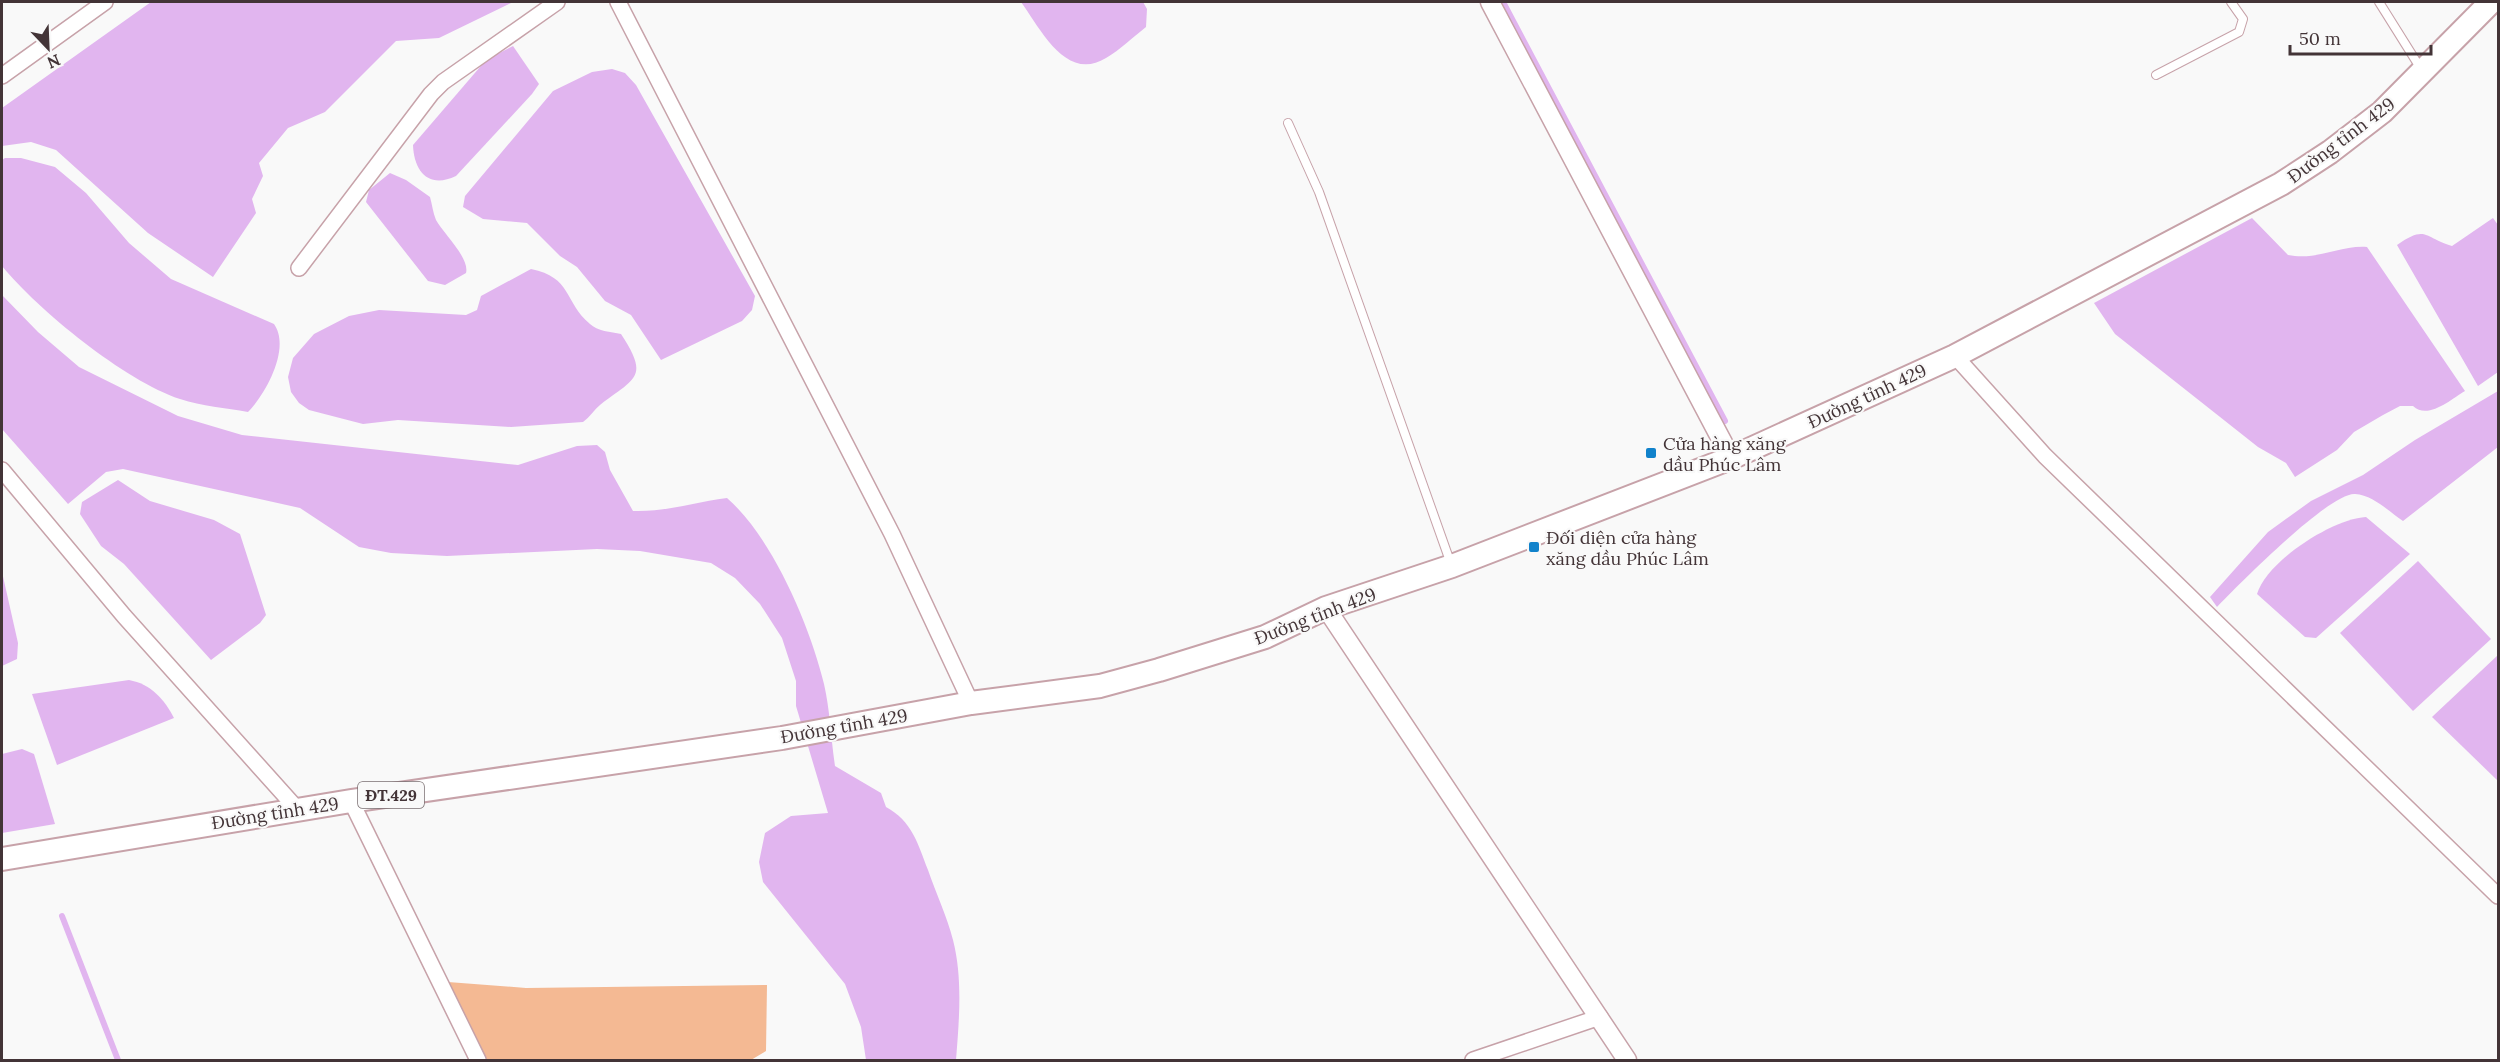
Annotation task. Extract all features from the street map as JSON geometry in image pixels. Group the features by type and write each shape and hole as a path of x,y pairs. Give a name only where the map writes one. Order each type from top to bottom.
{"main road":[{"name":"Đường tỉnh 429","path":"2,859 351,801 782,738 971,703 1109,684 1265,637 1326,608 1452,566 1731,458 1955,356 2281,184 2331,152 2382,112 2424,73 2492,2"}],"street":[{"path":"2,76 105,2"},
{"path":"299,268 431,94 443,82 557,2"},
{"path":"618,2 892,534 971,703"},
{"path":"1490,2 1731,458"},
{"path":"1955,356 2045,456 2499,896"},
{"path":"2,470 124,616 298,810"},
{"path":"1326,608 1627,1060"},
{"path":"351,801 478,1060"},
{"path":"1473,1060 1600,1017"}],"lane":[{"path":"2156,75 2239,32 2243,19 2231,2"},
{"path":"2379,2 2424,73"},
{"path":"1288,123 1319,192 1452,566"}],"shaded area":[{"path":"151,2 513,2 439,38 396,41 325,112 288,128 259,163 263,176 252,199 256,213 213,277 148,233 56,150 31,142 2,146 2,108"},
{"path":"1021,2 1143,2 1147,9 1146,27 1106,58 1092,64 1079,63 1067,58 1056,49"},
{"path":"513,46 539,84 456,176 446,180 431,179 420,170 416,163 413,145 486,60"},
{"path":"612,69 625,73 636,85 755,296 752,310 742,321 661,360 631,315 605,301 577,267 560,256 527,223 483,219 463,207 465,196 553,91 592,72"},
{"path":"21,158 55,167 86,193 129,243 171,279 274,324 279,334 278,358 269,383 248,412 180,399 134,377 109,361 60,323 18,284 2,266 2,160"},
{"path":"390,173 406,180 430,197 436,220 464,260 466,273 445,285 428,281 366,202 369,190"},
{"path":"2252,218 2288,255 2319,255 2347,248 2367,247 2465,391 2432,410 2425,411 2413,406 2400,406 2354,432 2337,450 2295,477 2286,463 2258,447 2115,334 2094,303"},
{"path":"2493,218 2498,225 2498,372 2478,386 2397,245 2420,234 2452,246"},
{"path":"531,269 554,278 561,284 582,316 593,326 621,334 635,360 636,369 630,382 600,405 583,422 511,427 398,420 363,424 309,410 299,403 291,392 288,377 293,358 314,334 349,316 379,310 466,315 477,310 481,296"},
{"path":"2,295 38,332 79,367 178,416 242,435 518,465 577,446 597,445 605,452 610,470 633,511 669,508 727,498 759,535 774,559 799,610 824,684 835,766 881,793 886,807 908,826 921,851 948,923 956,955 959,1000 956,1060 866,1060 861,1027 845,984 763,882 759,862 765,833 791,816 828,813 796,706 796,681 782,638 760,604 735,578 711,563 640,551 597,549 447,556 391,553 359,547 300,508 123,469 106,472 68,504 2,429"},
{"path":"2498,391 2498,447 2403,521 2368,497 2355,494 2343,497 2284,542 2217,607 2210,597 2268,532 2311,501 2363,475 2415,440"},
{"path":"118,480 150,501 214,520 240,534 266,615 260,623 211,660 124,564 101,546 80,514 82,502"},
{"path":"2366,517 2410,554 2316,638 2305,637 2257,594 2263,581 2287,556 2319,534 2336,525"},
{"path":"2418,561 2491,639 2413,711 2340,633"},
{"path":"2,572 18,643 17,659 2,666"},
{"path":"2498,655 2498,781 2432,717"},
{"path":"129,680 144,685 156,693 174,718 57,765 32,694"},
{"path":"22,749 34,754 55,824 2,833 2,754"},
{"path":"448,982 526,988 767,985 766,1051 751,1060 487,1060"}],"waterway":[{"path":"1503,2 1725,421"},
{"path":"62,916 118,1060"}],"place":[{"name":"Cửa hàng xăng dầu Phúc Lâm","path":"1651,453"},
{"name":"Đối diện cửa hàng xăng dầu Phúc Lâm","path":"1534,547"}]}
